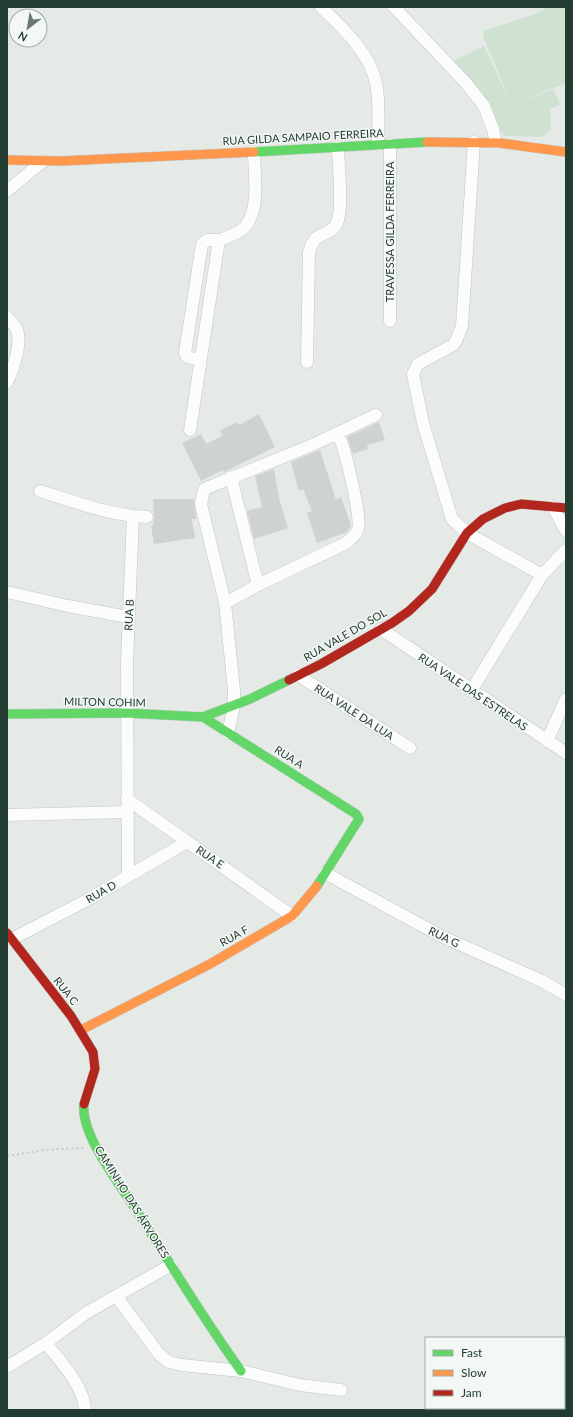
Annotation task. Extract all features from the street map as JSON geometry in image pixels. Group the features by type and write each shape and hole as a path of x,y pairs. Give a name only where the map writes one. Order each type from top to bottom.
{"street":[{"name":"TRAVESSA GILDA FERREIRA","path":"321,7 350,37 372,67 376,84 384,144 390,320"},
{"path":"394,7 465,82 484,106 493,129 496,142"},
{"name":"RUA GILDA SAMPAIO FERREIRA","path":"7,160 42,162 384,144 474,142 496,142 565,151"},
{"path":"474,142 462,326 456,341 418,364 413,374 424,423 452,519 468,533 542,575"},
{"path":"308,362 309,252 313,240 335,226 338,220 340,203 338,147"},
{"path":"200,360 187,357 184,353 202,244 207,240 219,240 243,229 250,220 254,207 254,152"},
{"path":"7,191 42,162"},
{"path":"190,430 219,240"},
{"path":"7,317 17,330 18,338 13,366 7,382"},
{"path":"228,733 234,706 234,690 225,603 201,504 204,489 376,415"},
{"path":"225,603 258,585 346,543 353,537 358,529 353,487 337,433"},
{"path":"231,477 258,585"},
{"path":"40,492 133,517 147,517"},
{"name":"RUA VALE DO SOL","path":"203,717 234,706 298,675 381,629 409,611 432,589 468,533 483,519 505,508 520,504 566,508"},
{"path":"553,507 566,531"},
{"name":"RUA B","path":"128,877 126,713 128,617 133,517"},
{"path":"471,691 542,575 566,550"},
{"path":"7,592 68,606 128,617"},
{"name":"RUA VALE DAS ESTRELAS","path":"381,629 471,691 566,753"},
{"name":"RUA VALE DA LUA","path":"298,675 410,748"},
{"path":"547,741 566,699"},
{"name":"MILTON COHIM","path":"7,714 126,713 203,717"},
{"name":"RUA A","path":"203,717 356,814 359,819"},
{"name":"RUA E","path":"128,798 187,842 292,916"},
{"path":"7,815 127,812"},
{"name":"RUA F","path":"81,1030 210,964 292,916 312,894 359,819"},
{"name":"RUA D","path":"10,936 89,899 187,842"},
{"name":"RUA G","path":"325,874 443,937 528,974 566,995"},
{"name":"RUA C","path":"10,936 36,974 81,1030 94,1058 94,1069"},
{"name":"CAMINHO DAS ÁRVORES","path":"94,1069 84,1098 83,1109 85,1121 98,1148 112,1174 241,1371"},
{"name":"CAMINHO DAS ÁRVORES","path":"7,1367 46,1343 86,1313 171,1265"},
{"path":"116,1296 159,1354 169,1362 182,1365 241,1371 300,1384 341,1390"},
{"path":"46,1343 72,1378 85,1399 85,1410"}],"path":[{"path":"7,1156 44,1150 98,1148"}],"green space":[{"path":"548,7 566,7 566,83 512,105 554,89 560,105 550,109 551,129 542,137 504,136 454,61 484,46 510,101 484,39 483,31 535,14"}],"building":[{"path":"259,414 275,447 224,472 223,470 201,481 182,443 201,434 206,444 222,436 220,430 238,422 239,425"},
{"path":"379,422 385,440 367,445 368,449 353,454 347,437"},
{"path":"320,450 336,500 341,497 351,525 347,532 317,543 307,513 312,511 303,489 299,491 291,462"},
{"path":"274,469 279,498 288,528 254,539 247,511 262,507 255,476"},
{"path":"153,499 194,499 196,519 192,519 195,538 154,544 151,526 153,525 154,517"}],"traffic: fast":[{"path":"254,152 427,142"},
{"path":"7,714 126,713 203,717 250,699 289,680"},
{"path":"203,717 356,814 359,819 317,886"},
{"path":"84,1104 85,1117 89,1131 104,1162 202,1314 241,1371"}],"traffic: slow":[{"path":"427,142 500,143 566,152"},
{"path":"7,160 61,161 254,152"},
{"path":"81,1030 210,964 292,916 317,886"}],"traffic: jam":[{"path":"289,680 321,664 392,623 409,611 432,589 467,533 483,519 505,508 521,504 566,508"},
{"path":"7,933 71,1016 93,1052 95,1069 84,1104"}]}
